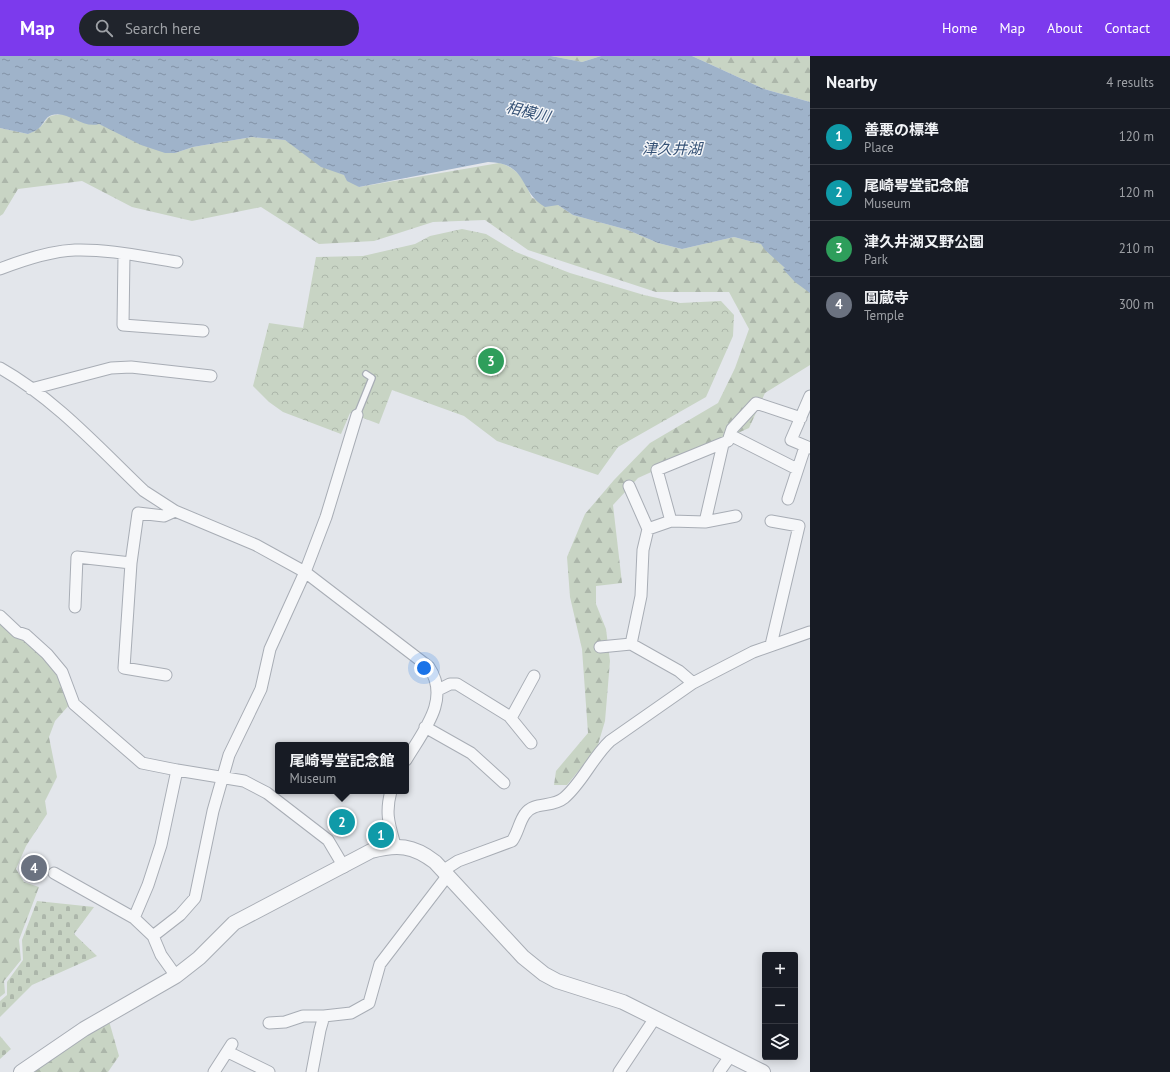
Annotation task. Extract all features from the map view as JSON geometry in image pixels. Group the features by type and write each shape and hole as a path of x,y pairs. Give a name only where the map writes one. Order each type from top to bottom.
{"street":[{"path":"0,269 40,256 74,250 177,262"},
{"path":"124,255 123,325 203,331"},
{"path":"31,389 111,368 131,367 211,376"},
{"path":"0,368 31,389 62,414 144,491 175,511 256,546 305,572 422,660 432,672 438,690 436,707 409,755"},
{"path":"788,499 797,469 808,447 791,440 810,396"},
{"path":"671,521 657,470 728,441 732,429 756,403 801,418"},
{"path":"153,936 180,915 195,898 213,811 229,755 261,689 270,649 305,572 326,517 357,415"},
{"path":"730,435 797,469"},
{"path":"705,522 723,444"},
{"path":"629,486 648,529 643,550 641,596 631,644"},
{"path":"166,675 124,668 131,563 138,513 164,516 175,511"},
{"path":"648,529 671,521 705,522 736,516"},
{"path":"771,521 799,526 771,645"},
{"path":"75,607 77,557 131,563"},
{"path":"0,616 17,632 26,635 52,660 62,672 74,704 142,763 177,770 224,776 244,781 267,793 328,840 344,867"},
{"path":"268,1023 285,1022 303,1016 324,1016 352,1013 368,1003 380,964 446,873 458,860 512,841 525,814 529,810 533,807 554,803 563,799 578,782 599,752 610,742 693,683 753,652 810,632"},
{"path":"600,647 631,644 679,671 693,683"},
{"path":"511,718 534,676"},
{"path":"438,690 450,684 457,684 511,718 531,743"},
{"path":"425,727 471,753 504,783"},
{"path":"134,918 148,885 161,845 177,770"},
{"path":"390,794 387,805 387,815 395,846"},
{"path":"21,1072 84,1029 176,976 199,958 234,923 344,867 371,851 395,846 426,856 446,873 523,957 544,974 575,987 617,1000 763,1072"},
{"path":"54,873 134,918 153,936 161,955 176,976"},
{"path":"312,1072 324,1016"},
{"path":"619,1072 655,1018"},
{"path":"214,1072 230,1048 269,1072"},
{"path":"719,1072 731,1055"}],"lane":[{"path":"357,415 372,378 366,374"}],"green space":[{"path":"551,56 601,56 582,62"},
{"path":"692,56 810,56 810,102 764,89"},
{"path":"62,114 99,124 175,153 193,147 252,137 285,140 344,175 359,187 499,163 511,168 520,176 532,198 558,205 573,215 628,230 658,243 682,249 734,237 761,244 810,293 810,365 765,393 749,428 638,478 613,505 622,583 596,586 596,604 606,629 610,661 605,721 597,748 567,785 554,785 556,771 588,733 582,649 570,597 567,557 585,514 614,480 650,443 718,403 735,368 749,329 729,292 656,292 528,250 485,220 433,222 374,241 319,244 261,207 192,221 132,207 82,181 18,189 3,214 0,216 0,128 28,134 39,128 48,118"},
{"path":"462,229 486,234 516,252 570,273 644,295 680,303 721,301 734,315 733,336 706,397 618,447 598,475 497,441 464,416 392,390 379,424 350,413 341,434 283,412 269,402 253,386 269,323 303,328 316,257 363,256 415,244 430,236"},
{"path":"0,620 46,658 58,677 70,704 55,721 49,737 57,777 45,801 47,814 26,846 16,869 24,882 39,887 19,940 21,960 4,981 5,993 0,997"},
{"path":"37,901 94,907 74,934 97,956 32,985 0,1017 0,1001 7,995 7,982 23,960 22,940"},
{"path":"109,1021 119,1056 108,1072 33,1072"},
{"path":"0,1036 11,1049 0,1059"}],"water":[{"name":"津久井湖","path":"0,56 551,56 582,62 601,56 692,56 764,89 810,102 810,293 795,282 783,269 785,268 765,250 761,244 734,237 682,249 658,243 628,230 573,215 558,205 545,207 536,201 517,172 510,167 501,164 488,162 359,187 347,181 344,175 321,167 285,140 252,137 193,147 175,153 165,153 141,145 99,124 87,124 58,114 50,116 38,129 28,134 0,128"}],"place":[{"name":"津久井湖又野公園","path":"491,361"},
{"name":"尾崎咢堂記念館","path":"342,822"},
{"name":"善悪の標準","path":"381,835"},
{"name":"圓蔵寺","path":"34,868"}],"water label":[{"name":"相模川","path":"528,112"}]}
